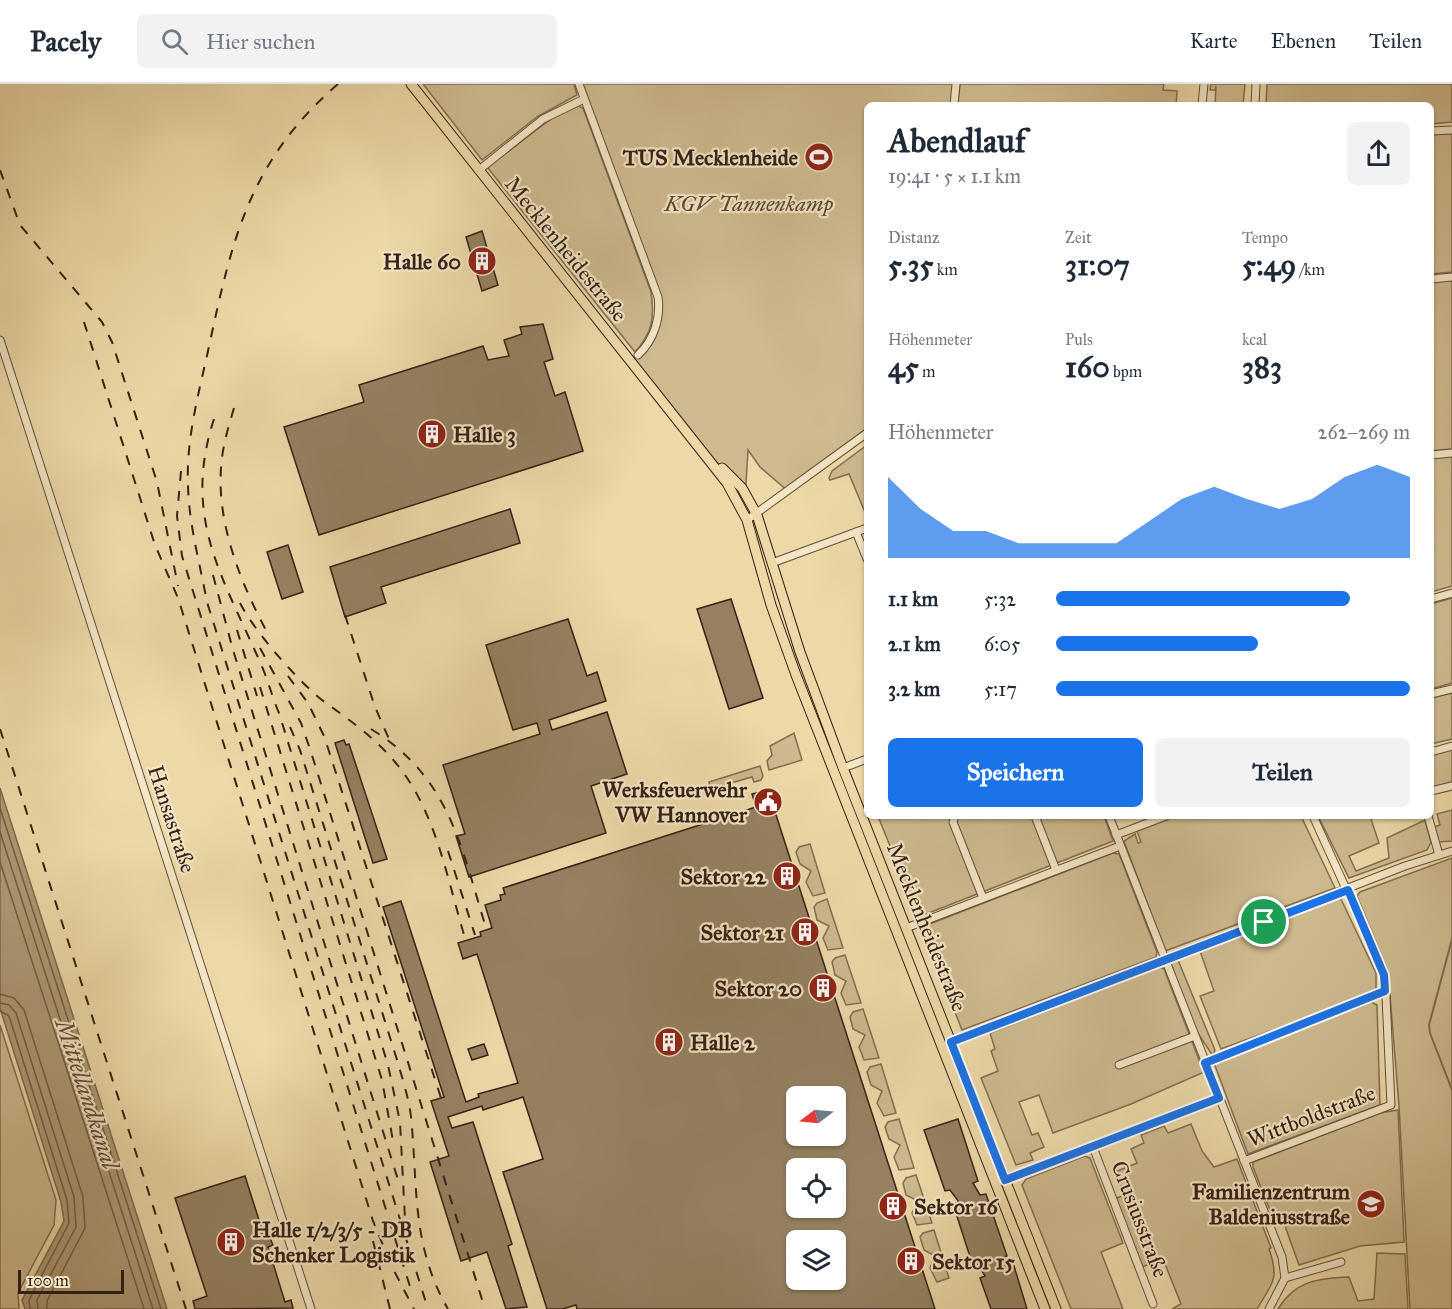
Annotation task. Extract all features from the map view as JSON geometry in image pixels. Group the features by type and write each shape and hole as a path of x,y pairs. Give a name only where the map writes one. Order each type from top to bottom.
{"main road":[{"name":"Mecklenheidestraße","path":"415,86 478,170 693,438 727,483 747,520 771,605 795,675 1045,1309"},
{"name":"Mecklenheidestraße","path":"693,438 742,488 757,515 812,685 843,768 1056,1309"},
{"path":"795,675 812,685"},
{"path":"837,780 843,768"}],"street":[{"path":"579,84 658,297 661,315 648,344 638,356"},
{"path":"954,102 956,84"},
{"path":"1202,102 1204,84"},
{"path":"1255,102 1256,84"},
{"path":"478,170 543,119 584,99"},
{"path":"1434,131 1452,130"},
{"path":"1434,279 1452,277"},
{"name":"Hansastraße","path":"0,340 311,1309"},
{"path":"747,520 757,515 864,435"},
{"path":"1434,455 1452,453"},
{"path":"772,563 864,529"},
{"path":"856,532 864,552"},
{"path":"1434,598 1452,593"},
{"path":"1434,693 1452,689"},
{"path":"1434,751 1452,746"},
{"path":"843,768 864,760"},
{"path":"1434,791 1452,786"},
{"path":"954,819 953,822 983,898"},
{"path":"1036,819 1056,870"},
{"path":"1110,819 1281,1257 1285,1278 1269,1309"},
{"path":"1116,835 1158,819"},
{"path":"1205,1063 1385,991 1384,975 1314,819"},
{"path":"1429,819 1439,855"},
{"path":"906,928 1120,846"},
{"path":"951,1042 1452,851"},
{"name":"Wittboldstraße","path":"1244,1161 1391,1104 1385,991"},
{"path":"1119,1065 1195,1036"},
{"path":"1005,1180 1219,1098"},
{"name":"Crusiusstraße","path":"1093,1147 1154,1304"},
{"path":"1285,1278 1341,1262"}],"green space":[{"path":"423,84 574,84 577,95 537,117 482,160"},
{"name":"KGV Tannenkamp","path":"579,84 956,84 954,102 864,102 864,435 789,492 760,467 748,450 746,484 742,488 693,438 630,361 649,340 653,332 658,315 658,297"},
{"path":"960,84 1164,84 1163,90 1177,91 1176,102 958,102"},
{"path":"1211,84 1245,84 1243,102 1215,102 1216,86 1215,90 1210,90"},
{"path":"1267,84 1452,84 1452,122 1434,124 1434,102 1266,102"},
{"path":"578,106 583,108 651,292 653,310 651,325 649,332 635,352 487,167 555,116"},
{"path":"1452,133 1452,272 1434,274 1434,135"},
{"path":"1452,280 1452,449 1434,451 1434,282"},
{"path":"864,447 864,510 849,474 830,480 832,471"},
{"path":"1452,456 1452,586 1434,591 1434,458"},
{"path":"1452,598 1452,683 1434,688 1434,603"},
{"path":"1452,692 1452,739 1434,743 1434,697"},
{"path":"794,733 802,760 769,770 767,761 772,755 770,746"},
{"path":"1452,749 1452,782 1434,787 1434,753"},
{"path":"760,766 763,776 761,780 754,782 752,777 710,789 709,782"},
{"path":"1452,810 1452,841 1439,842 1434,827 1440,825 1437,814"},
{"path":"879,819 1105,819 1113,841 921,916 917,914"},
{"path":"1168,819 1302,819 1335,888 1165,951 1124,841 1135,834 1138,843 1141,842 1137,831"},
{"path":"1320,819 1371,819 1379,843 1349,856 1356,871 1389,858 1387,838 1425,820 1431,842 1427,850 1349,878"},
{"path":"810,844 825,893 813,896 806,882 811,871 800,864 796,852 799,847"},
{"path":"1113,853 1119,854 1157,952 1156,957 962,1030 922,927"},
{"path":"1452,858 1452,1309 1410,1309 1399,1106 1388,971 1357,896 1360,892"},
{"path":"1340,897 1376,973 1376,992 1221,1049 1200,996 1214,991 1200,951"},
{"path":"827,899 843,948 828,950 823,938 829,926 817,920 814,907 817,903"},
{"path":"845,955 861,1003 846,1005 841,993 846,981 835,975 832,962 835,958"},
{"path":"1178,960 1215,1050 1213,1056 1195,1029 1170,967 1171,963"},
{"path":"1160,967 1164,969 1203,1070 1202,1073 1131,1104 1053,1133 1039,1095 1019,1102 1032,1135 1038,1133 1044,1147 1030,1153 1033,1160 1016,1165 981,1078 998,1071 991,1051 995,1049 990,1033"},
{"path":"1371,1002 1377,1005 1380,1105 1248,1154 1214,1063"},
{"path":"863,1009 879,1058 864,1060 859,1047 865,1035 853,1029 850,1017 853,1012"},
{"path":"0,1025 56,1200 54,1225 18,1293 19,1309 0,1309"},
{"path":"881,1064 896,1113 884,1116 877,1103 882,1091 871,1085 867,1072 870,1067"},
{"path":"1398,1110 1404,1242 1360,1246 1299,1265 1281,1215 1273,1218 1253,1162 1380,1113"},
{"path":"899,1119 914,1168 899,1170 894,1157 900,1145 889,1139 885,1127 888,1122"},
{"path":"1191,1124 1202,1151 1214,1167 1237,1159 1271,1248 1269,1249 1274,1268 1273,1281 1257,1309 1172,1309 1181,1304 1163,1259 1142,1267 1115,1199 1124,1195 1115,1172 1137,1163 1131,1149 1144,1143 1141,1135 1164,1126 1168,1133"},
{"path":"1085,1156 1090,1158 1123,1243 1101,1252 1123,1309 1071,1309 1022,1185 1026,1179"},
{"path":"916,1175 932,1223 917,1225 912,1213 918,1201 906,1195 903,1183 906,1178"},
{"path":"934,1230 949,1278 937,1282 930,1268 935,1256 924,1250 920,1237 923,1233"},
{"path":"1377,1253 1405,1254 1408,1309 1278,1309 1292,1292 1308,1283 1327,1278 1349,1277 1358,1301 1374,1299"}],"water":[{"name":"Mittellandkanal","path":"0,788 167,1309 25,1309 22,1300 64,1221 61,1202 0,1008"}],"building":[{"name":"Halle 60","path":"482,231 498,285 482,291 466,237"},
{"name":"Halle 3","path":"543,324 553,359 544,362 555,396 565,392 583,451 319,535 284,427 364,402 359,385 483,346 488,360 509,356 504,340 522,334 520,327"},
{"path":"510,509 520,543 381,587 386,603 345,617 330,567"},
{"path":"288,545 303,592 282,599 267,552"},
{"path":"731,599 763,698 729,709 697,609"},
{"path":"568,619 587,676 597,672 606,701 549,720 552,730 607,712 627,774 591,786 606,833 469,877 456,836 465,834 443,765 540,734 537,723 513,730 486,645"},
{"path":"344,740 346,745 349,744 387,859 373,863 335,743"},
{"name":"Halle 2","path":"768,790 935,1309 577,1309 576,1305 563,1309 547,1309 503,1172 543,1159 523,1097 483,1110 482,1106 448,1117 452,1128 473,1122 512,1244 508,1246 527,1307 506,1309 487,1252 461,1261 430,1162 449,1156 431,1101 444,1097 383,907 401,901 466,1102 479,1097 478,1094 518,1083 477,954 463,959 458,943 481,936 480,932 492,928 485,905 501,900 500,895 505,894 503,888 756,807 752,794"},
{"path":"484,1044 488,1055 472,1060 468,1049"},
{"path":"958,1119 978,1181 973,1183 980,1195 986,1194 1007,1256 1000,1258 1007,1268 1014,1266 1027,1309 991,1309 980,1278 985,1276 978,1264 973,1266 953,1204 959,1202 950,1190 945,1191 924,1130"},
{"name":"Halle 1/2/3/5 - DB Schenker Logistik","path":"245,1176 265,1239 270,1238 273,1245 268,1247 285,1302 291,1300 293,1308 195,1309 193,1301 207,1296 175,1198"}],"waterway":[{"path":"1452,939 1429,1025 1452,1090"}],"railway":[{"path":"338,84 308,113 283,143 248,205 236,238 217,311 194,418 189,452 189,501 207,602 428,1309"},
{"path":"0,170 20,225 102,322 112,342 157,482 178,586"},
{"path":"84,322 155,545 178,598 373,1221 392,1267 414,1309"},
{"path":"234,408 222,458 222,504 239,571 268,634"},
{"path":"214,419 205,455 202,488 205,519 222,577 263,669 279,713 388,1065 400,1122 405,1219"},
{"path":"181,471 177,516 182,556 412,1293"},
{"path":"213,575 233,650 399,1183"},
{"path":"240,603 256,628 291,670 315,694 379,745 409,781 421,801 439,846 465,938"},
{"path":"345,615 375,707 389,739"},
{"path":"237,630 257,696"},
{"path":"260,648 301,723 311,752 485,1309"},
{"path":"288,676 308,703 324,736 441,1098"},
{"path":"260,687 382,1080 393,1141"},
{"path":"290,727 300,750 406,1090 411,1117 418,1215 422,1238 436,1285 448,1309"},
{"path":"0,729 186,1309"},
{"path":"371,729 398,748 419,770 436,793 460,844 487,931"},
{"path":"448,851 475,935"},
{"path":"373,1241 390,1309"}],"place":[{"name":"TUS Mecklenheide","path":"819,157"},
{"name":"Halle 60","path":"482,261"},
{"name":"Halle 3","path":"432,434"},
{"name":"Werksfeuerwehr VW Hannover","path":"768,802"},
{"name":"Sektor 22","path":"787,876"},
{"name":"Sektor 21","path":"805,932"},
{"name":"Sektor 20","path":"823,988"},
{"name":"Halle 2","path":"669,1042"},
{"name":"Familienzentrum Baldeniusstraße","path":"1371,1204"},
{"name":"Sektor 16","path":"893,1206"},
{"name":"Halle 1/2/3/5 - DB Schenker Logistik","path":"231,1242"},
{"name":"Sektor 15","path":"911,1261"}],"route":[{"path":"1348,890 1384,975 1385,991 1205,1063 1219,1098 1005,1180 951,1042 1264,922 1348,890"}]}
